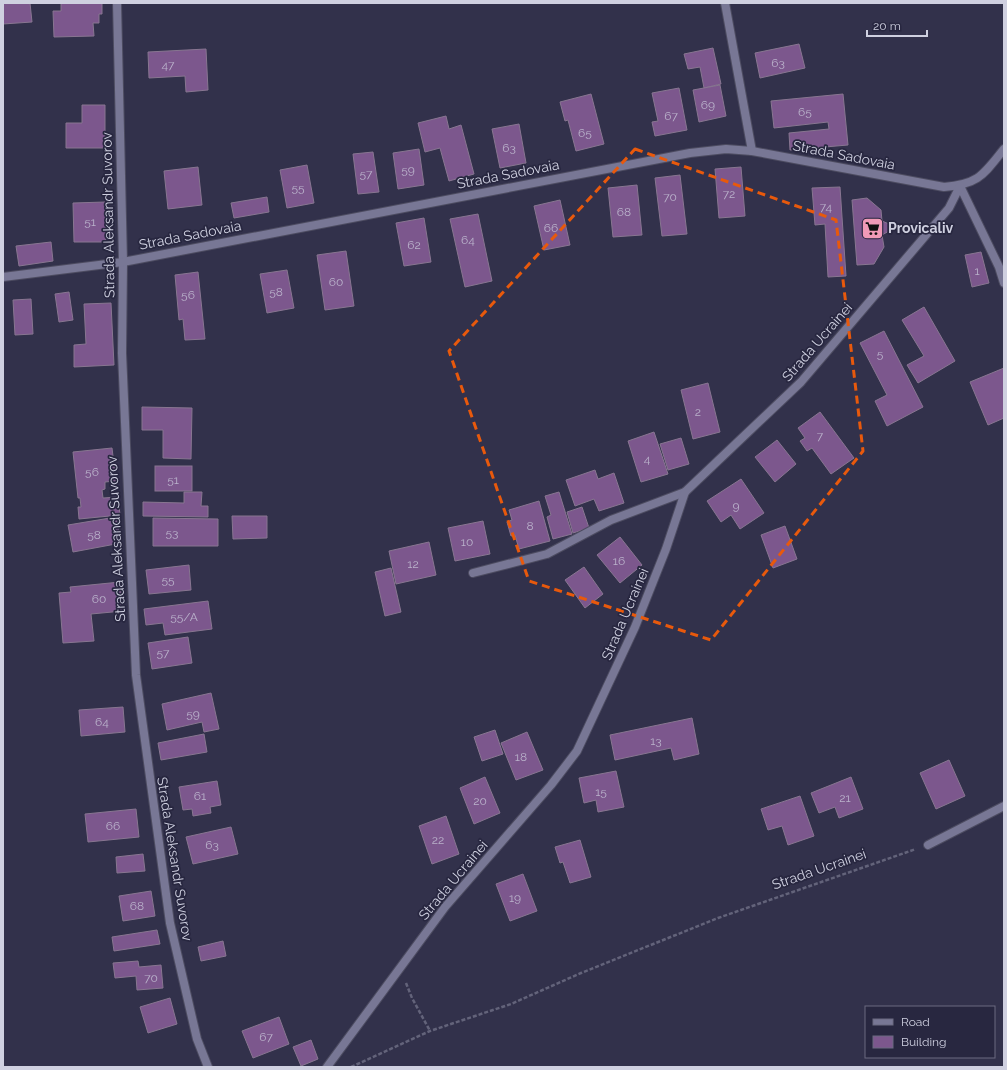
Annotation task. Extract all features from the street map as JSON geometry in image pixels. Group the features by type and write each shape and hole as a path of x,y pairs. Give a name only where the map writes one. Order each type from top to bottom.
{"street":[{"name":"Strada Aleksandr Suvorov","path":"117,3 123,262 122,353 136,675 170,923 197,1039 208,1067"},
{"path":"725,3 752,150"},
{"name":"Strada Sadovaia","path":"3,277 123,262 690,153 726,149 752,150 944,187 960,186 975,182 1004,148"},
{"path":"960,186 999,267 1004,283"},
{"name":"Strada Ucrainei","path":"327,1067 445,907 551,785 577,752 635,627 666,549 685,492 801,382 950,208 960,186"},
{"path":"473,573 547,554 611,520 685,492"},
{"path":"928,845 1004,806"}],"path":[{"name":"Strada Ucrainei","path":"352,1067 430,1031 511,1004 581,972 718,918 928,845"},
{"path":"400,966 412,998 430,1031"}],"highlighted area":[{"path":"635,149 836,220 863,451 711,640 529,581 449,351"}],"building":[{"path":"3,3 30,3 32,22 3,24"},
{"path":"61,3 102,3 102,14 99,14 99,23 93,23 94,36 54,37 53,11 61,11"},
{"path":"799,44 805,68 760,78 755,53"},
{"path":"713,48 721,84 704,88 700,67 688,69 684,54"},
{"path":"206,49 208,90 186,92 185,76 149,78 148,52"},
{"path":"720,85 726,116 699,122 693,90"},
{"path":"679,88 687,130 655,136 652,122 658,121 652,93"},
{"path":"591,94 604,144 576,151 568,120 565,121 560,102"},
{"path":"843,94 848,145 790,150 789,133 829,129 828,122 774,128 771,101"},
{"path":"82,105 105,105 105,148 66,148 66,123 82,123"},
{"path":"446,116 449,129 461,125 474,174 449,181 440,148 425,152 418,123"},
{"path":"519,124 526,163 500,168 492,129"},
{"path":"419,149 424,185 398,189 393,153"},
{"path":"373,152 379,192 358,194 353,154"},
{"path":"307,165 314,203 287,208 280,170"},
{"path":"198,167 202,205 168,209 164,171"},
{"path":"741,167 745,216 719,218 715,169"},
{"path":"680,175 687,234 662,236 655,178"},
{"path":"637,185 642,235 613,237 608,188"},
{"path":"840,187 846,276 828,277 825,224 815,225 812,188"},
{"path":"267,197 269,212 234,218 231,203"},
{"path":"867,198 881,210 882,221 889,224 889,231 882,235 884,247 874,264 857,265 852,200"},
{"path":"560,200 570,245 544,250 534,206"},
{"path":"105,202 106,242 74,242 73,203"},
{"path":"478,214 492,281 465,287 450,219"},
{"path":"424,218 431,262 404,266 396,223"},
{"path":"51,242 53,261 19,266 16,246"},
{"path":"346,251 354,306 325,310 317,255"},
{"path":"981,252 989,283 972,287 965,255"},
{"path":"287,270 294,308 267,313 260,274"},
{"path":"198,272 205,339 185,340 183,319 179,320 175,275"},
{"path":"69,292 73,320 59,322 55,294"},
{"path":"31,299 33,334 15,335 13,300"},
{"path":"111,303 114,365 74,367 74,345 86,344 84,304"},
{"path":"924,307 955,361 918,383 907,365 924,356 902,320"},
{"path":"884,331 923,407 887,426 875,401 887,395 860,343"},
{"path":"1004,368 1004,418 988,425 970,382"},
{"path":"708,383 720,432 693,439 681,390"},
{"path":"142,407 192,408 191,459 163,458 163,430 142,430"},
{"path":"820,412 854,458 831,474 812,448 807,451 800,441 805,438 798,428"},
{"path":"654,432 668,474 641,482 628,441"},
{"path":"681,438 689,464 668,470 660,444"},
{"path":"777,440 796,464 775,482 755,457"},
{"path":"112,448 116,481 105,482 105,489 102,490 103,498 118,497 120,515 79,519 78,507 81,507 80,498 78,498 73,452"},
{"path":"155,466 192,466 192,491 155,491"},
{"path":"595,470 598,479 614,473 624,503 599,511 594,499 575,506 566,480"},
{"path":"741,479 764,513 740,529 731,515 721,522 707,501"},
{"path":"184,492 202,492 201,506 208,506 208,517 143,516 143,502 184,503"},
{"path":"559,492 572,534 553,539 547,517 551,515 545,496"},
{"path":"539,501 550,541 519,549 515,535 511,536 507,522 512,520 509,510"},
{"path":"582,507 589,528 573,533 567,512"},
{"path":"232,516 267,516 267,538 233,539"},
{"path":"116,517 121,543 73,552 68,525"},
{"path":"153,518 218,519 218,546 153,546"},
{"path":"483,521 490,554 455,561 448,528"},
{"path":"785,526 797,559 773,568 761,535"},
{"path":"620,537 642,565 620,583 597,555"},
{"path":"429,542 436,575 396,584 389,551"},
{"path":"189,565 191,590 149,594 146,570"},
{"path":"584,567 603,594 585,608 565,580"},
{"path":"391,568 401,612 385,616 375,572"},
{"path":"120,582 123,611 91,614 94,641 63,643 59,593 71,592 70,587"},
{"path":"208,601 212,629 165,635 163,623 146,625 144,609"},
{"path":"188,637 192,663 152,669 148,643"},
{"path":"211,693 219,729 204,732 202,722 167,730 162,704"},
{"path":"123,707 125,732 81,736 79,710"},
{"path":"692,718 699,754 674,760 671,748 615,760 610,735"},
{"path":"495,730 503,754 482,761 474,737"},
{"path":"527,732 543,770 516,780 501,743"},
{"path":"204,734 207,752 161,760 158,743"},
{"path":"949,760 965,796 936,809 920,773"},
{"path":"616,771 624,807 598,812 596,800 584,803 579,778"},
{"path":"485,777 500,813 474,824 460,788"},
{"path":"851,777 863,809 839,818 835,807 819,813 811,793"},
{"path":"217,781 221,805 210,807 211,813 193,816 192,809 183,810 179,787"},
{"path":"800,796 814,836 788,845 782,826 768,830 761,809"},
{"path":"136,809 139,837 88,842 85,814"},
{"path":"446,816 459,854 432,864 419,826"},
{"path":"231,827 238,854 193,864 186,837"},
{"path":"580,840 591,877 570,883 563,862 560,863 555,847"},
{"path":"143,854 145,871 117,873 116,857"},
{"path":"523,874 537,911 510,921 496,884"},
{"path":"151,891 155,916 123,921 119,896"},
{"path":"157,930 160,944 114,951 112,937"},
{"path":"223,941 226,956 201,961 198,947"},
{"path":"138,961 139,967 161,965 163,988 137,990 136,976 115,978 113,963"},
{"path":"170,998 177,1024 148,1033 140,1007"},
{"path":"279,1017 289,1044 253,1058 242,1031"},
{"path":"311,1040 318,1059 301,1066 293,1047"}],"place":[{"name":"Provicaliv","path":"873,228"}]}
